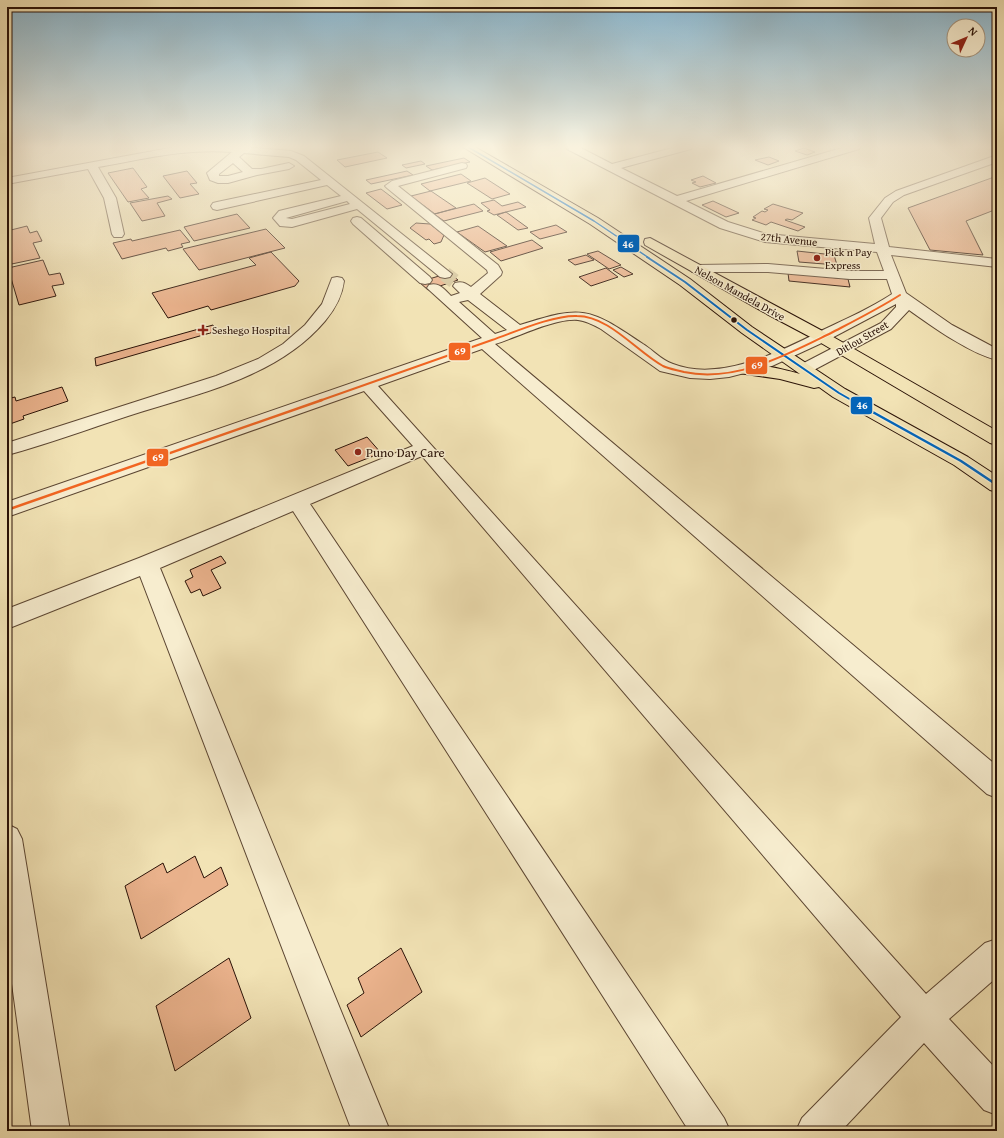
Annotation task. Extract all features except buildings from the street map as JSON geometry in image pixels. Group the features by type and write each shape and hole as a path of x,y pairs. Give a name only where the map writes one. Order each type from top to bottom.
{"main road":[{"name":"Nelson Mandela Drive","path":"557,200 594,222 685,282 747,330 840,393 961,461 997,485"},
{"path":"579,200 608,216"},
{"name":"Nelson Mandela Drive","path":"639,235 697,269 822,337 997,439"},
{"path":"745,370 765,371 794,376 840,393"}],"street":[{"path":"110,200 118,234"},
{"path":"215,202 224,200"},
{"path":"332,200 449,301 488,341 997,784"},
{"path":"409,200 493,268 495,272 494,275 471,294 449,301"},
{"name":"27th Avenue","path":"677,200 724,225 766,238 882,249 997,263"},
{"name":"Ditlou Street","path":"804,369 889,324 904,307 882,249 875,218 889,200"},
{"path":"338,205 355,201 450,278 518,330"},
{"path":"782,259 782,248 796,240"},
{"path":"697,269 768,268 782,259 850,275 893,275"},
{"path":"768,268 771,281 774,283"},
{"path":"850,275 854,289"},
{"path":"7,449 222,380 256,367 287,349 309,332 334,300 337,281"},
{"name":"Ditlou Street","path":"7,510 518,330 568,316 578,315 591,318 604,324 669,369 698,375 726,374 745,370 785,356 863,318 900,295"},
{"path":"900,295 948,331 997,355"},
{"path":"889,324 911,323 948,331"},
{"path":"367,384 425,448 924,1018 997,1097"},
{"path":"7,619 147,564 425,448"},
{"path":"298,502 711,1131"},
{"path":"147,564 371,1131"},
{"path":"7,839 51,1131"},
{"path":"815,1131 924,1018 997,955"}],"tunnel":[{"path":"445,274 454,281"}],"transit line":[{"name":"46","path":"558,200 594,221 685,282 747,330 839,393 961,461 997,485"},
{"name":"69","path":"7,510 518,331 562,317 578,315 597,321 666,368 690,373 710,374 748,368 784,355 861,318 900,295"}],"place":[{"name":"Pick n Pay Express","path":"817,258"},
{"name":"Seshego Hospital","path":"203,330"},
{"name":"Puno Day Care","path":"358,452"}]}
